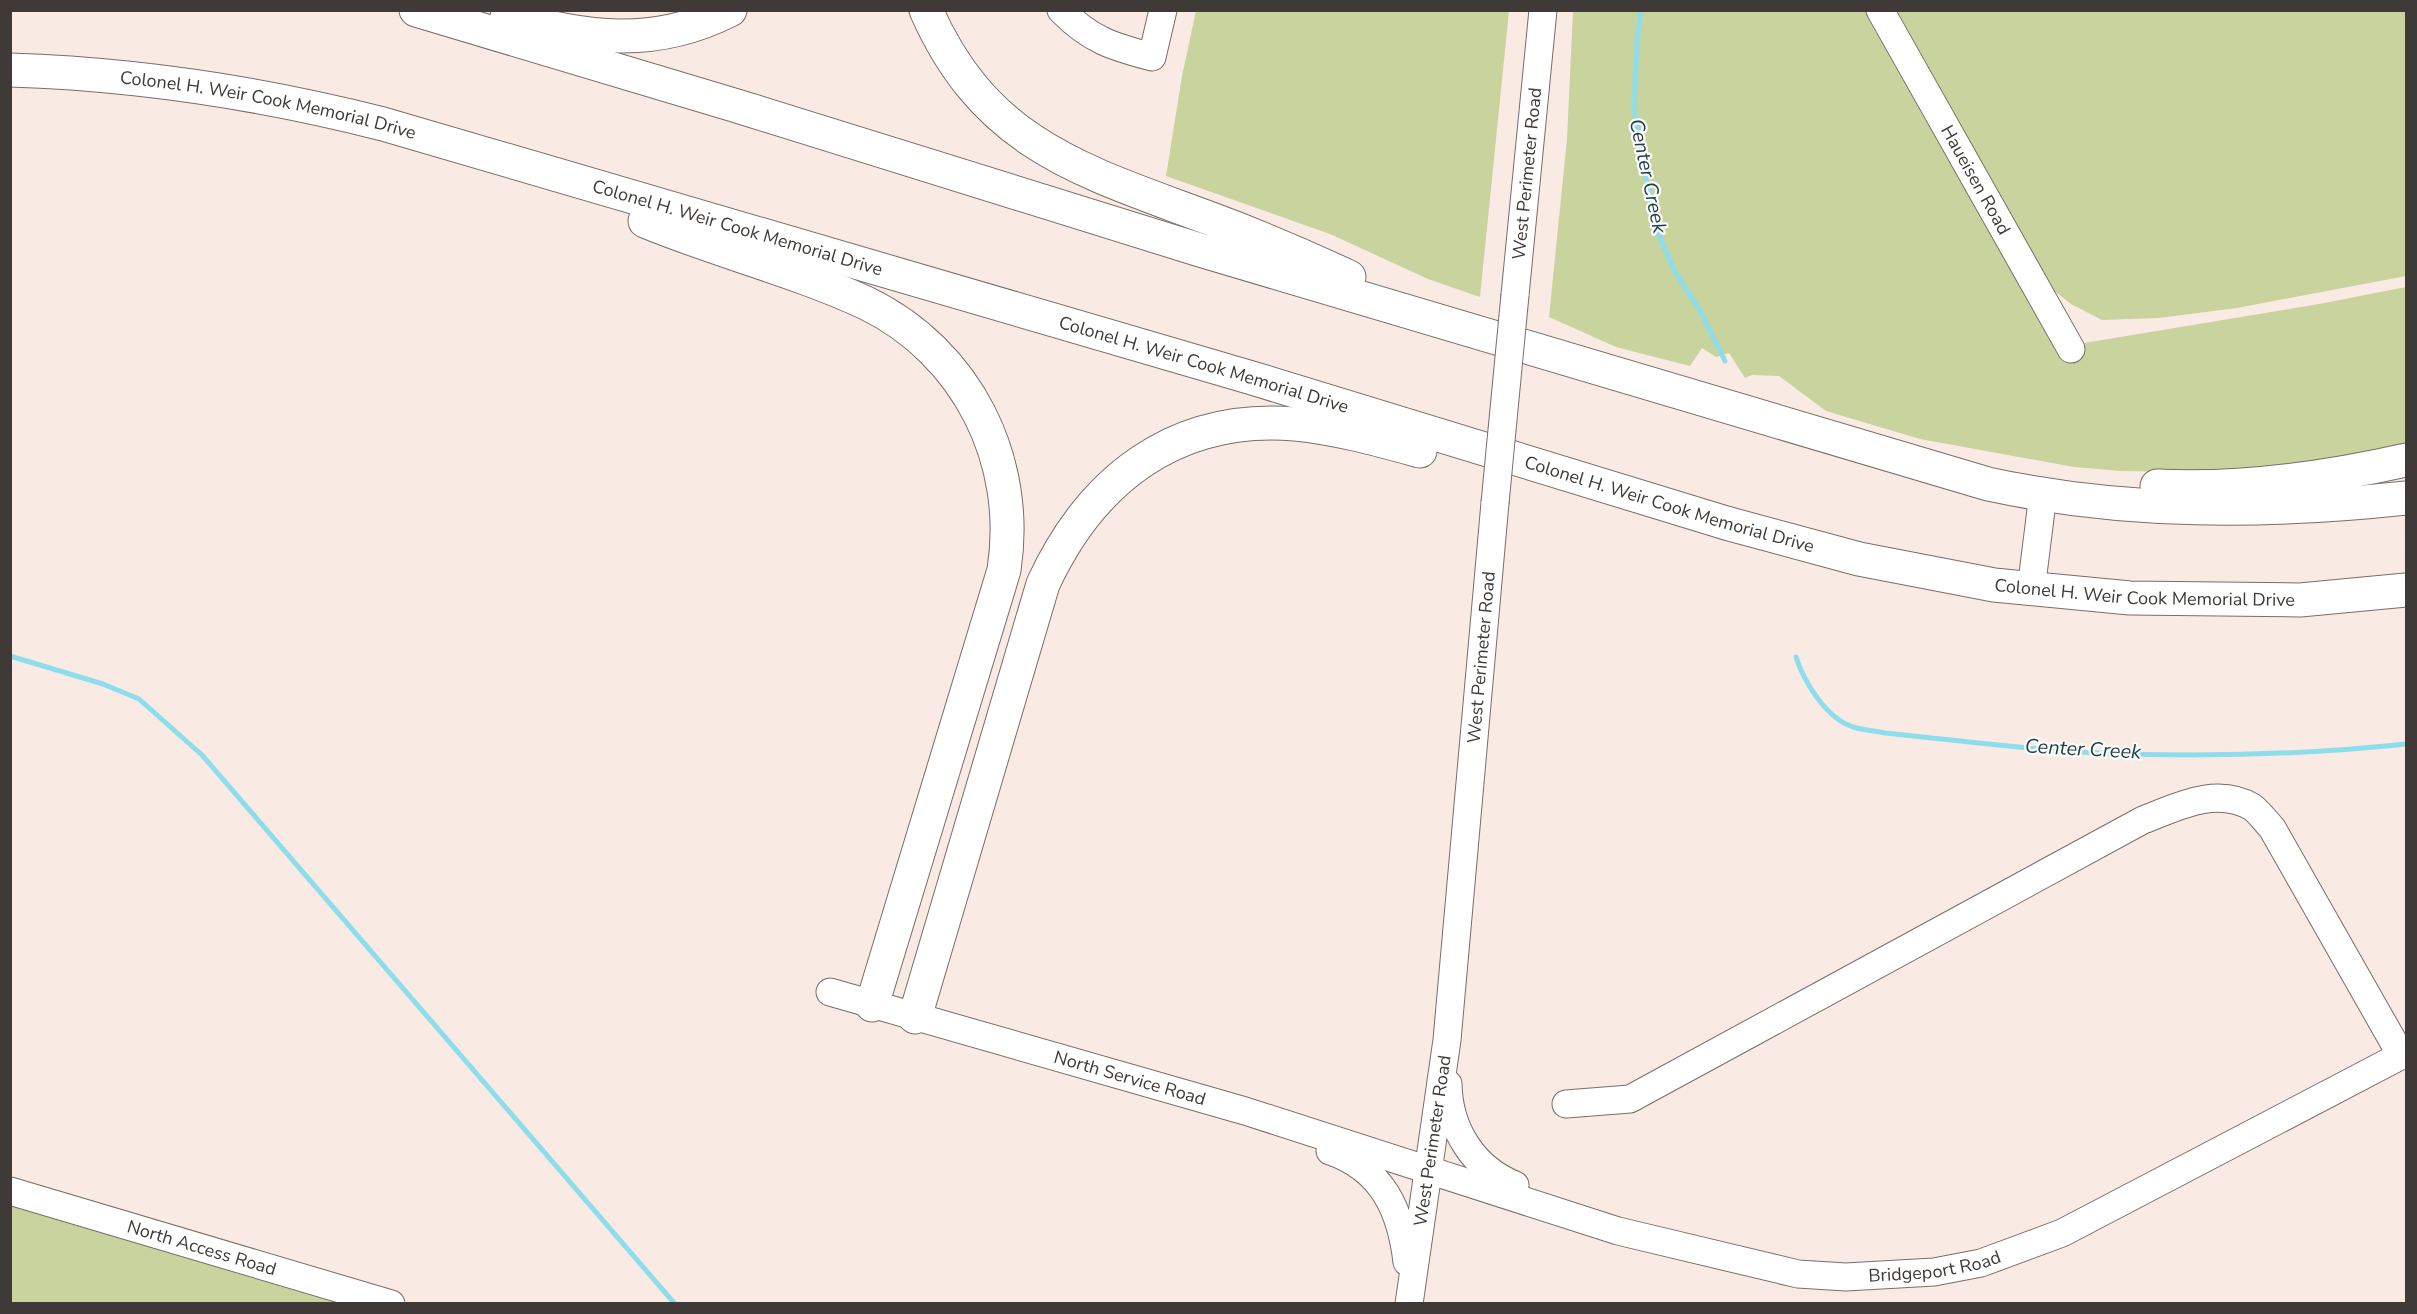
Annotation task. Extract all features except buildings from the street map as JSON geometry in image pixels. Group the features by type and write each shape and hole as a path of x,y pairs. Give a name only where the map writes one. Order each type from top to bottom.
{"highway":[{"path":"416,10 737,106 1211,254 1988,484 2043,494 2146,507 2204,509 2318,507 2406,498"},
{"path":"484,10 567,31 603,37 632,38 686,28 730,10"},
{"path":"926,10 951,60 968,84 1000,117 1047,153 1145,195 1294,252 1455,325"},
{"name":"Colonel H. Weir Cook Memorial Drive","path":"10,70 159,81 259,96 358,118 474,149 1367,412 1726,523 1859,559 1934,575 2031,590 2177,601 2300,600 2405,590"},
{"path":"474,149 650,223 866,304 916,334 938,354 973,398 985,420 999,465 1007,507 1007,548 1004,570 872,1005"},
{"path":"915,1017 1042,584 1059,548 1083,514 1111,484 1143,460 1172,444 1203,433 1242,425 1295,424 1377,439 1533,482 1726,523"},
{"path":"1812,432 2020,474 2169,486 2299,478 2406,460"}],"street":[{"path":"1067,13 1106,45 1152,57 1163,10"},
{"name":"West Perimeter Road","path":"1409,1297 1447,1040 1495,503 1543,10"},
{"name":"Haueisen Road","path":"1880,10 2071,349"},
{"path":"2031,590 2043,494"},
{"path":"1566,1104 1630,1099 2142,820 2193,800 2226,798 2253,808 2272,828 2404,1054"},
{"name":"North Service Road","path":"830,992 1245,1112 1428,1169"},
{"path":"1447,1040 1448,1092 1451,1112 1462,1138 1482,1166 1502,1180 1668,1242"},
{"name":"Bridgeport Road","path":"1428,1169 1565,1215 1798,1274 1846,1277 1934,1272 1981,1263 2062,1233 2404,1054"},
{"path":"1245,1112 1316,1147 1337,1153 1374,1177 1393,1203 1400,1223 1409,1297"},
{"name":"North Access Road","path":"10,1191 391,1304"}],"green space":[{"path":"1196,11 1509,11 1480,297 1428,279 1330,234 1166,176 1182,76"},
{"path":"1573,11 1869,11 2078,344 2319,304 2406,287 2406,445 2295,466 2201,472 2121,471 2074,467 1920,439 1826,411 1779,376 1752,375 1745,378 1729,353 1716,357 1702,348 1690,366 1616,347 1549,317 1567,139"},
{"path":"1893,11 2406,11 2406,276 2237,308 2159,318 2102,320 2071,304 2052,289"},
{"path":"11,1202 354,1303 11,1303"}],"waterway":[{"name":"Center Creek","path":"1641,10 1637,40 1634,106 1654,224 1674,270 1700,311 1725,361"},
{"path":"10,656 103,684 139,699 202,755 675,1304"},
{"name":"Center Creek","path":"1796,657 1810,688 1834,716 1853,727 1885,733 2045,750 2137,754 2291,753 2406,744"}]}
